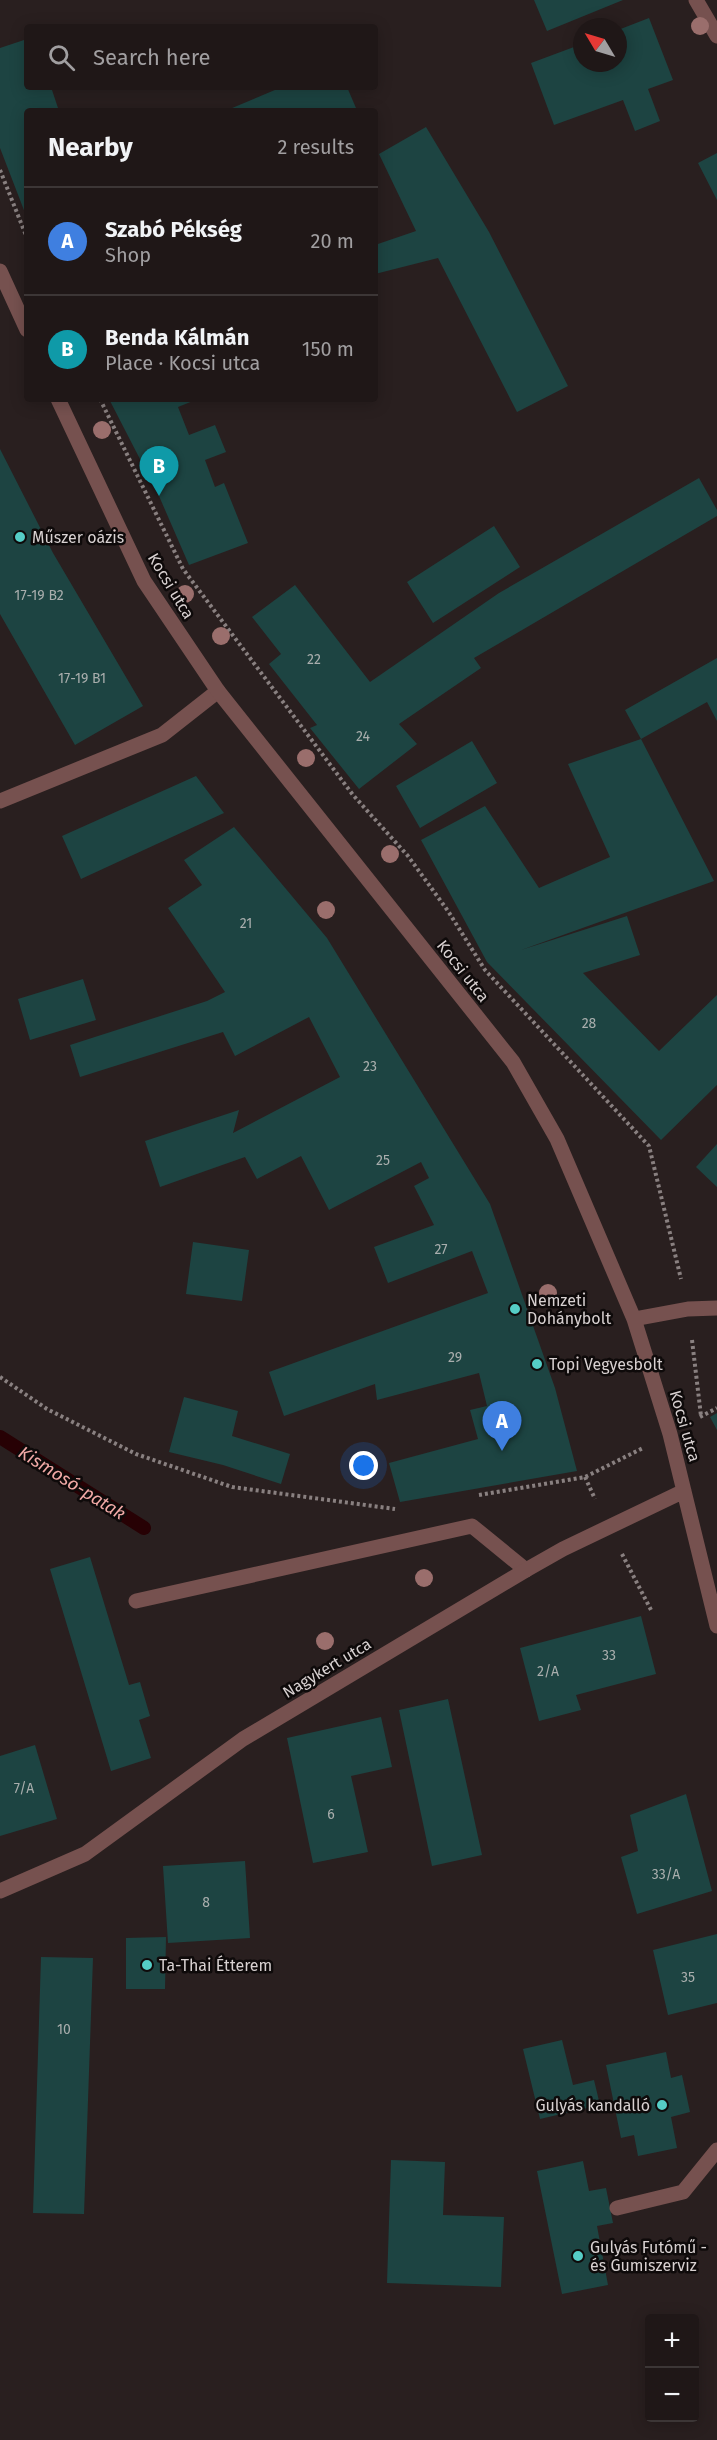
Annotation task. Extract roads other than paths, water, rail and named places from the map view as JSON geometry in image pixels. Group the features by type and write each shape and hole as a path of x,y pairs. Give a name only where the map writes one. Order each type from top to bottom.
{"street":[{"path":"696,0 717,36"},
{"path":"0,271 24,323"},
{"name":"Kocsi utca","path":"59,402 144,581 218,691 513,1062 557,1139 634,1319 669,1434 717,1626"},
{"path":"0,801 162,735 218,691"},
{"path":"634,1319 688,1309 717,1308"},
{"name":"Nagykert utca","path":"0,1891 86,1854 243,1739 526,1570 563,1549 684,1491"},
{"path":"136,1601 472,1526 526,1570"},
{"path":"617,2208 683,2192 717,2150"}],"waterway":[{"name":"Kismosó-patak","path":"0,1437 144,1528"}],"place":[{"name":"Benda Kálmán","path":"159,496"},
{"name":"Műszer oázis","path":"20,537"},
{"name":"Nemzeti Dohánybolt","path":"515,1309"},
{"name":"Topi Vegyesbolt","path":"537,1364"},
{"name":"Szabó Pékség","path":"502,1451"},
{"name":"Ta-Thai Étterem","path":"147,1965"},
{"name":"Gulyás kandalló","path":"662,2105"},
{"name":"Gulyás Futómű - és Gumiszerviz","path":"578,2256"}]}
